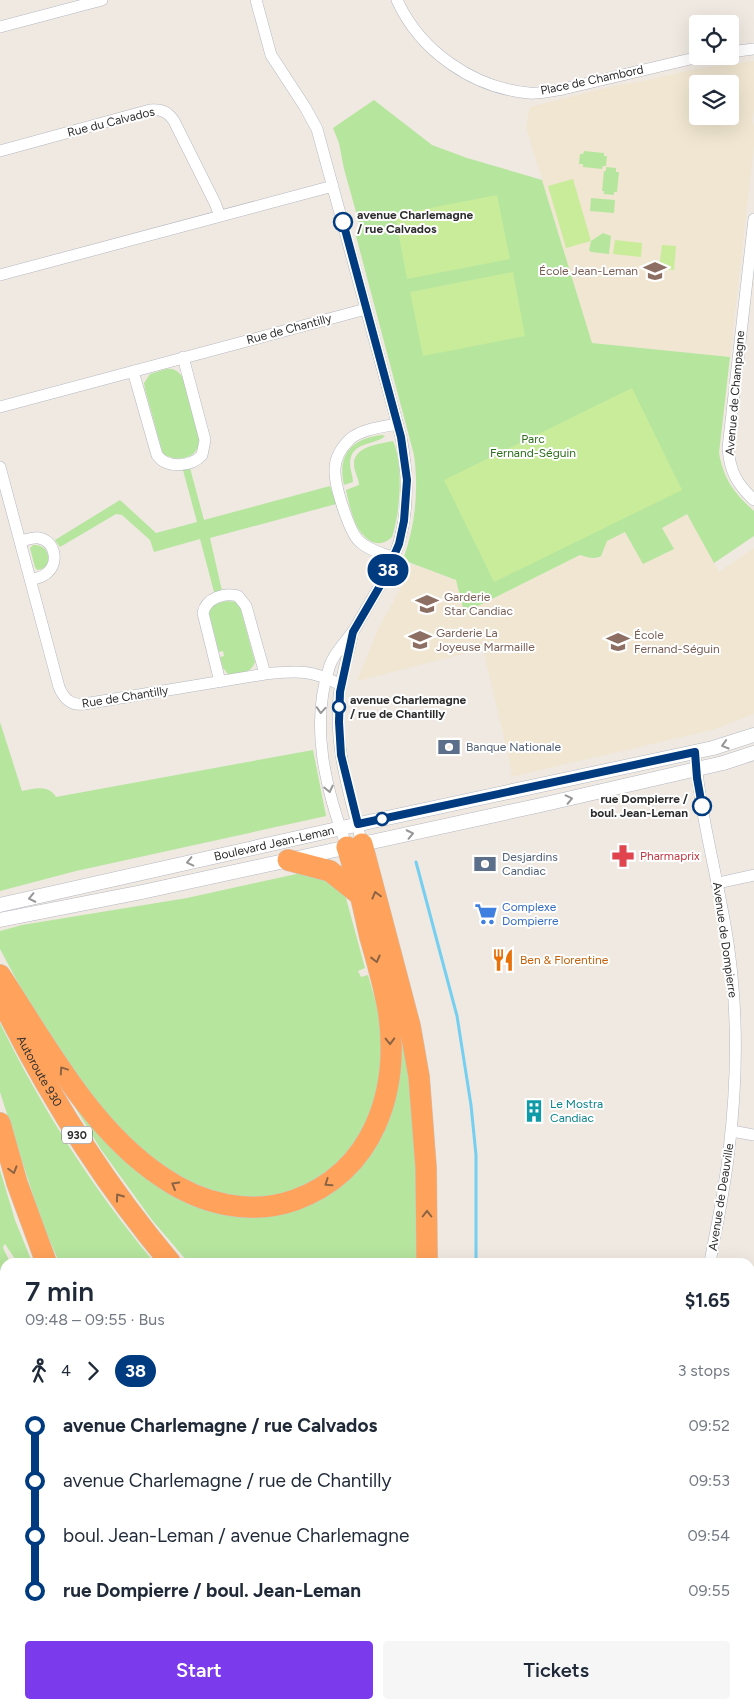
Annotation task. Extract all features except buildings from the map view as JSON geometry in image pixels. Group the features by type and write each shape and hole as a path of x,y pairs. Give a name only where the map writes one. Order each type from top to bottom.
{"highway":[{"path":"0,975 90,1108 144,1164 168,1182 208,1201 240,1207 277,1205 296,1199 317,1190 347,1168 366,1145 382,1109 389,1068 389,1016 360,895 352,836"},
{"path":"352,836 410,1026 425,1141 427,1258"},
{"path":"288,860 330,871 360,895"},
{"name":"Autoroute 930","path":"0,997 30,1057 63,1115 113,1189 167,1258"},
{"path":"0,1123 25,1207 44,1258"}],"street":[{"path":"0,27 102,0"},
{"path":"256,0 271,55 317,129 405,458 407,493 404,521 394,558 353,632 332,661 322,698 321,742 327,778 352,836"},
{"name":"Place de Chambord","path":"397,0 406,18 436,53 451,64 480,80 522,92 542,92 571,88 689,59"},
{"path":"739,51 754,49"},
{"name":"Rue du Calvados","path":"0,150 150,110 160,110 168,113 174,122 215,202 220,216"},
{"path":"0,275 333,186"},
{"name":"Avenue de Champagne","path":"754,219 728,448 730,466 736,481 754,500"},
{"name":"Rue de Chantilly","path":"0,407 366,309"},
{"path":"134,371 157,455 161,461 176,465 194,460 202,454 205,440 183,357"},
{"path":"394,558 365,546 354,535 348,521 334,470 339,454 349,440 371,430 397,424"},
{"name":"Rue de Chantilly","path":"0,467 59,687 69,702 79,705 265,674 304,671 341,685"},
{"path":"20,541 31,538 42,539 47,542 54,552 55,562 49,572 31,580"},
{"path":"220,682 203,613 209,601 229,595 238,596 246,606 265,674"},
{"path":"352,836 341,755 339,711 341,685 353,632"},
{"name":"Boulevard Jean-Leman","path":"0,920 134,894 288,860 352,836 719,747 754,735"},
{"name":"Avenue de Dompierre","path":"695,752 696,769 729,952 734,1005 735,1079 732,1130"},
{"name":"Boulevard Jean-Leman","path":"0,904 352,836 541,805 754,754"},
{"path":"718,883 754,875"},
{"path":"732,1130 754,1135"},
{"name":"Avenue de Deauville","path":"711,1258 725,1186 732,1130"}],"shaded area":[{"name":"École Jean-Leman","path":"754,61 754,109 752,121 754,126 754,145 730,357 592,343 526,127 530,107 614,86 691,70 739,65 739,63"},
{"name":"École Fernand-Séguin","path":"687,514 719,572 754,548 754,714 712,730 510,777 512,772 483,649 357,681 379,627 405,581 412,564 456,580 465,611 580,555 599,558 606,541 626,532 643,563 674,549 662,528"}],"green space":[{"name":"Parc Fernand-Séguin","path":"374,100 432,145 467,158 542,180 592,343 730,357 719,453 724,471 731,485 754,511 754,536 714,563 687,514 662,528 674,549 643,564 625,532 607,541 601,556 593,558 580,555 474,608 464,611 456,580 403,560 415,509 414,455 356,236 362,233 344,169 339,143 333,128"},
{"path":"584,151 604,153 604,156 607,156 606,166 603,166 602,169 583,167 583,164 579,164 580,154 583,154"},
{"path":"606,167 616,168 616,172 619,172 617,192 614,192 614,195 604,194 604,191 602,191"},
{"path":"573,179 591,241 566,248 548,186"},
{"path":"497,195 510,259 407,279 395,215"},
{"path":"591,198 615,200 614,213 590,211"},
{"path":"603,233 611,236 609,254 591,252 589,250 591,241"},
{"path":"615,240 642,243 641,257 613,254"},
{"path":"662,245 676,246 674,270 659,269"},
{"path":"513,272 525,336 423,356 410,292"},
{"path":"166,369 176,371 183,378 199,437 199,444 196,450 187,457 175,458 163,454 145,389 144,383 150,374"},
{"path":"632,388 682,490 494,582 444,480"},
{"path":"385,436 354,451 350,463 353,482 344,485 343,465 349,450 362,440"},
{"path":"393,441 399,462 400,475 397,516 392,537 381,543 375,543 365,537 358,528 352,514 346,490 359,485 354,465 358,454 368,447"},
{"path":"190,468 204,520 330,486 336,504 210,538 222,591 214,592 200,539 154,552 150,540 122,515 116,514 60,547 55,540 120,500 156,533 197,522 183,470"},
{"path":"33,545 41,546 46,550 48,561 47,565 42,569 37,570 35,567 30,548"},
{"path":"227,601 237,602 240,607 255,662 251,669 240,673 228,674 223,668 220,657 224,656 223,651 219,652 209,613 213,606"},
{"path":"0,722 22,791 45,789 49,790 56,797 313,750 326,816 76,871 0,891"},
{"path":"301,873 327,880 338,888 346,898 365,968 358,971 361,977 368,975 380,1017 382,1035 379,1093 358,1144 325,1177 272,1199 211,1195 153,1162 93,1100 35,1013 15,977 0,949 0,931 22,925 187,898"},
{"path":"0,1023 33,1086 70,1147 110,1206 151,1258 57,1258 42,1223 0,1092"},
{"path":"396,1024 411,1054 421,1258 185,1258 152,1220 100,1148 51,1068 98,1127 231,1213 353,1172"},
{"path":"0,1170 15,1220 30,1258 14,1258 5,1244 3,1248 8,1258 0,1258"}],"waterway":[{"path":"416,862 457,1016 471,1105 476,1155 476,1258"}],"bus line":[{"name":"38","path":"343,222 401,437 407,480 404,521 399,544 384,579 353,632 339,698 341,755 358,824 553,783 669,756 695,752 702,806"}],"place":[{"name":"avenue Charlemagne / rue Calvados","path":"343,222"},
{"name":"École Jean-Leman","path":"655,271"},
{"name":"Garderie Star Candiac","path":"427,604"},
{"name":"Garderie La Joyeuse Marmaille","path":"420,640"},
{"name":"École Fernand-Séguin","path":"618,642"},
{"name":"avenue Charlemagne / rue de Chantilly","path":"339,707"},
{"name":"Banque Nationale","path":"449,747"},
{"name":"rue Dompierre / boul. Jean-Leman","path":"702,806"},
{"name":"Pharmaprix","path":"623,856"},
{"name":"Desjardins Candiac","path":"485,864"},
{"name":"Complexe Dompierre","path":"486,914"},
{"name":"Ben & Florentine","path":"503,960"},
{"name":"Le Mostra Candiac","path":"534,1111"}]}
